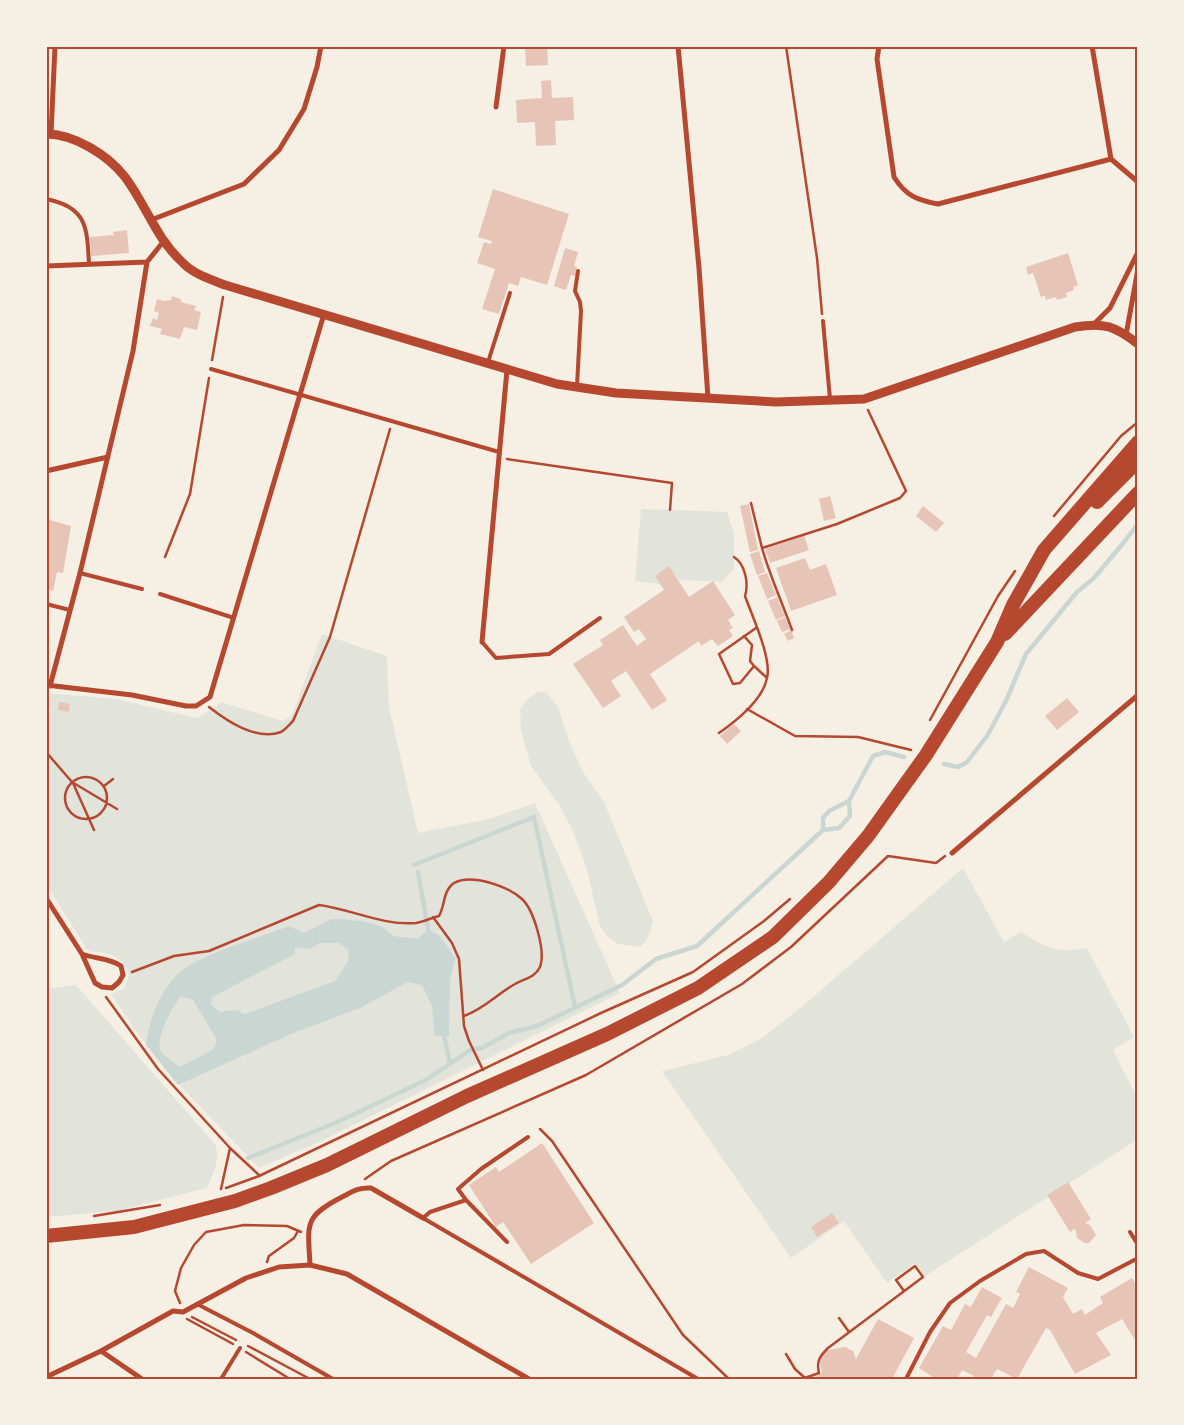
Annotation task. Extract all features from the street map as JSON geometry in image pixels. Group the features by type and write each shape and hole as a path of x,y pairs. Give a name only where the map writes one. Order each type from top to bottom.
{"highway":[{"path":"46,1236 134,1227 236,1202 327,1165 467,1096 607,1034 674,1001 698,988 773,937 829,882 868,836 926,755 997,642 1013,605 1044,550 1138,442"},
{"path":"1075,514 1097,502 1138,461"},
{"path":"997,642 1138,493"}],"street":[{"path":"55,46 49,134 73,139 93,149 118,170 128,182 163,242 190,270 225,285 507,370 577,388 616,393 776,402 830,401 864,399 1075,327 1094,324 1112,327 1138,344"},
{"path":"150,220 244,184 279,150 304,109 317,67 321,46"},
{"path":"496,107 504,46"},
{"path":"678,46 699,268 708,398"},
{"path":"879,46 877,59 894,177 902,190 915,199 938,204 1111,158"},
{"path":"1092,46 1111,158 1138,182"},
{"path":"163,242 146,262 133,351 80,573 48,686 132,695 186,706 204,703 210,697 324,314"},
{"path":"1094,324 1110,308 1138,252"},
{"path":"46,266 146,262"},
{"path":"1126,335 1138,269"},
{"path":"482,642 507,370"},
{"path":"46,471 108,457"},
{"path":"952,853 1138,695"},
{"path":"46,898 82,954 95,983 102,987 112,988 119,982 123,975 121,966 113,960 99,960 82,954"},
{"path":"310,1265 309,1235 313,1217 321,1208 361,1187 371,1188 423,1218"},
{"path":"49,1377 101,1352 173,1311 183,1312 246,1278 279,1267 310,1265 347,1274 529,1379"},
{"path":"101,1352 141,1378"}],"lane":[{"path":"46,199 61,202 80,214 87,230 89,264"},
{"path":"577,388 581,311 580,302 575,291 578,271"},
{"path":"487,364 510,293"},
{"path":"823,321 830,401"},
{"path":"211,369 498,455"},
{"path":"80,573 142,589"},
{"path":"160,594 234,618"},
{"path":"46,604 70,610"},
{"path":"482,642 496,658 550,654 600,618"},
{"path":"507,1242 466,1200 458,1189 481,1169 528,1138"},
{"path":"466,1200 430,1212 423,1218 698,1379"},
{"path":"1130,1232 1138,1245"},
{"path":"906,1379 930,1332 950,1304 980,1281 1026,1254 1044,1251 1078,1273 1098,1279 1138,1258"},
{"path":"197,1304 253,1333 333,1379"},
{"path":"221,1379 240,1348"}],"path":[{"path":"786,46 817,258 823,321"},
{"path":"165,557 190,494 225,285"},
{"path":"762,548 836,524 900,498 906,491 864,399"},
{"path":"1052,518 1121,436 1138,422"},
{"path":"204,703 228,722 267,734 282,731 293,721 330,637 392,423"},
{"path":"498,455 672,483 670,510"},
{"path":"751,504 770,576 779,594 792,630"},
{"path":"719,733 747,709 768,678 766,659 745,596 748,586 740,561 734,557"},
{"path":"926,727 998,596 1020,565"},
{"path":"754,666 740,684 733,684 719,654 756,628"},
{"path":"744,636 752,645 750,661 768,678"},
{"path":"747,709 795,736 836,735 867,739 911,750"},
{"path":"906,758 916,742"},
{"path":"46,752 72,782 94,830"},
{"path":"82,777 93,778 104,786 107,793 107,804 101,814 90,820 79,819 70,812 65,802 66,791 72,782 82,777"},
{"path":"104,786 113,779"},
{"path":"72,782 117,809"},
{"path":"123,975 174,956 209,951 320,905 339,908 382,920 416,923 438,916 446,892 455,882 471,880 490,882 524,900 540,938 542,951 540,968 530,978 516,983 476,1012 464,1016"},
{"path":"230,1148 221,1190 259,1176 693,972 764,921 792,898"},
{"path":"433,918 452,943 459,959 468,1041 483,1070"},
{"path":"95,983 158,1069 230,1148 271,1188"},
{"path":"540,1130 552,1141 683,1335 729,1379"},
{"path":"92,1216 164,1204"},
{"path":"183,1312 176,1291 181,1268 194,1244 206,1232 244,1225 287,1226 309,1235"},
{"path":"266,1271 269,1256 294,1238 298,1231"},
{"path":"786,1354 795,1369 804,1378 819,1373 817,1365 819,1357 849,1332 923,1277 915,1266 896,1280 904,1291"},
{"path":"838,1318 849,1332"}],"shaded area":[{"path":"641,509 727,512 734,534 734,568 722,582 679,580 669,567 655,576 660,584 635,581"},
{"path":"322,634 387,656 389,707 418,833 489,819 535,803 620,993 319,1142 259,1168 183,1089 138,1034 111,994 123,989 129,976 123,963 114,956 88,951 46,884 46,693 117,699 196,718 217,707 220,702 283,721 292,715"},
{"path":"537,692 546,692 558,707 569,741 583,772 604,802 653,921 649,935 641,947 618,944 607,936 600,926 586,866 572,829 560,806 531,766 521,731 520,709"},
{"path":"963,868 1004,942 1021,932 1045,946 1059,950 1087,948 1134,1037 1113,1050 1138,1099 1138,1139 925,1276 915,1263 887,1283 844,1221 791,1258 662,1071 728,1055 759,1040 799,1009"},
{"path":"332,919 373,924 381,927 393,936 418,939 428,929 440,936 455,958 450,981 449,1036 435,1036 432,1006 422,985 408,982 360,1008 293,1033 178,1085 146,1045 150,1025 157,1006 172,980 188,967 215,953 289,926 304,933","holes":["320,943 339,943 348,949 349,960 335,981 245,1014 236,1010 220,1012 211,1005 212,997 295,954 295,947 309,949","181,996 193,1000 217,1040 214,1049 180,1067 161,1051 160,1039 165,1023"]},
{"path":"76,985 215,1144 217,1161 207,1188 117,1211 46,1217 46,989"}],"building":[{"path":"525,46 547,46 548,65 526,66"},
{"path":"551,80 552,98 573,97 574,120 555,121 556,145 536,146 535,122 517,123 516,100 542,98 541,81"},
{"path":"493,189 569,214 547,285 521,277 518,286 509,283 499,314 482,309 495,269 477,263 484,242 491,244 492,241 478,237"},
{"path":"127,230 129,253 91,256 90,237 114,235 113,232"},
{"path":"565,248 578,252 574,266 577,267 575,276 571,275 566,290 554,286"},
{"path":"1068,253 1078,285 1073,287 1074,290 1066,293 1067,297 1057,300 1056,297 1046,300 1045,296 1041,297 1033,273 1028,275 1026,267"},
{"path":"172,296 181,299 181,302 196,306 194,310 201,312 197,330 184,327 180,339 160,334 162,329 150,326 153,318 157,320 159,313 154,311 157,299 171,300"},
{"path":"830,496 836,518 824,521 819,499"},
{"path":"749,504 758,550 750,552 740,506"},
{"path":"923,506 944,523 936,532 916,516"},
{"path":"46,519 71,526 63,573 57,572 53,591 46,588"},
{"path":"804,536 809,550 770,563 765,549"},
{"path":"759,551 765,572 757,575 750,554"},
{"path":"805,558 810,570 826,564 837,595 791,611 776,568"},
{"path":"669,566 689,597 713,581 735,615 728,620 733,628 729,630 733,636 718,646 712,639 701,646 699,641 650,674 667,700 652,710 626,671 611,681 621,696 603,708 573,664 603,645 600,640 623,625 637,646 646,639 639,629 634,632 624,617 664,590 655,576"},
{"path":"767,573 776,595 767,599 758,576"},
{"path":"777,597 785,616 776,620 768,601"},
{"path":"785,617 790,629 782,632 777,621"},
{"path":"791,630 794,638 788,641 784,634"},
{"path":"1067,698 1079,712 1057,730 1045,716"},
{"path":"59,702 70,704 69,712 58,710"},
{"path":"734,724 741,731 727,744 720,736"},
{"path":"542,1143 594,1223 531,1264 503,1222 496,1227 469,1185 496,1167 499,1172"},
{"path":"1068,1182 1091,1219 1085,1223 1090,1225 1096,1235 1089,1243 1085,1243 1077,1238 1075,1228 1070,1232 1047,1195"},
{"path":"832,1213 839,1223 817,1237 811,1227"},
{"path":"1029,1267 1068,1288 1063,1297 1073,1314 1082,1309 1085,1315 1103,1303 1100,1297 1132,1278 1138,1288 1138,1345 1122,1319 1096,1333 1111,1355 1075,1374 1050,1330 1046,1328 1017,1379 997,1369 992,1377 995,1379 972,1379 974,1376 962,1370 957,1379 936,1379 919,1368 943,1326 951,1330 965,1304 971,1307 982,1287 1002,1298 991,1317 987,1315 966,1352 976,1358 1006,1304 1013,1308 1020,1294 1016,1292"},
{"path":"878,1319 914,1338 892,1379 814,1379 822,1372 819,1359 823,1351 845,1347 853,1351 856,1359"}],"waterway":[{"path":"944,764 958,767 967,762 987,736 1006,701 1026,654 1077,592 1093,579 1138,524"},
{"path":"248,1158 335,1123 426,1080 470,1050 482,1048 509,1033 537,1026 622,985 656,959 697,946 823,830 823,818 829,811 849,801 873,756 885,752 904,757"},
{"path":"823,830 839,828 850,816 849,801"},
{"path":"414,865 534,817 575,1007"},
{"path":"418,872 428,929"},
{"path":"444,1035 450,1064"}]}
